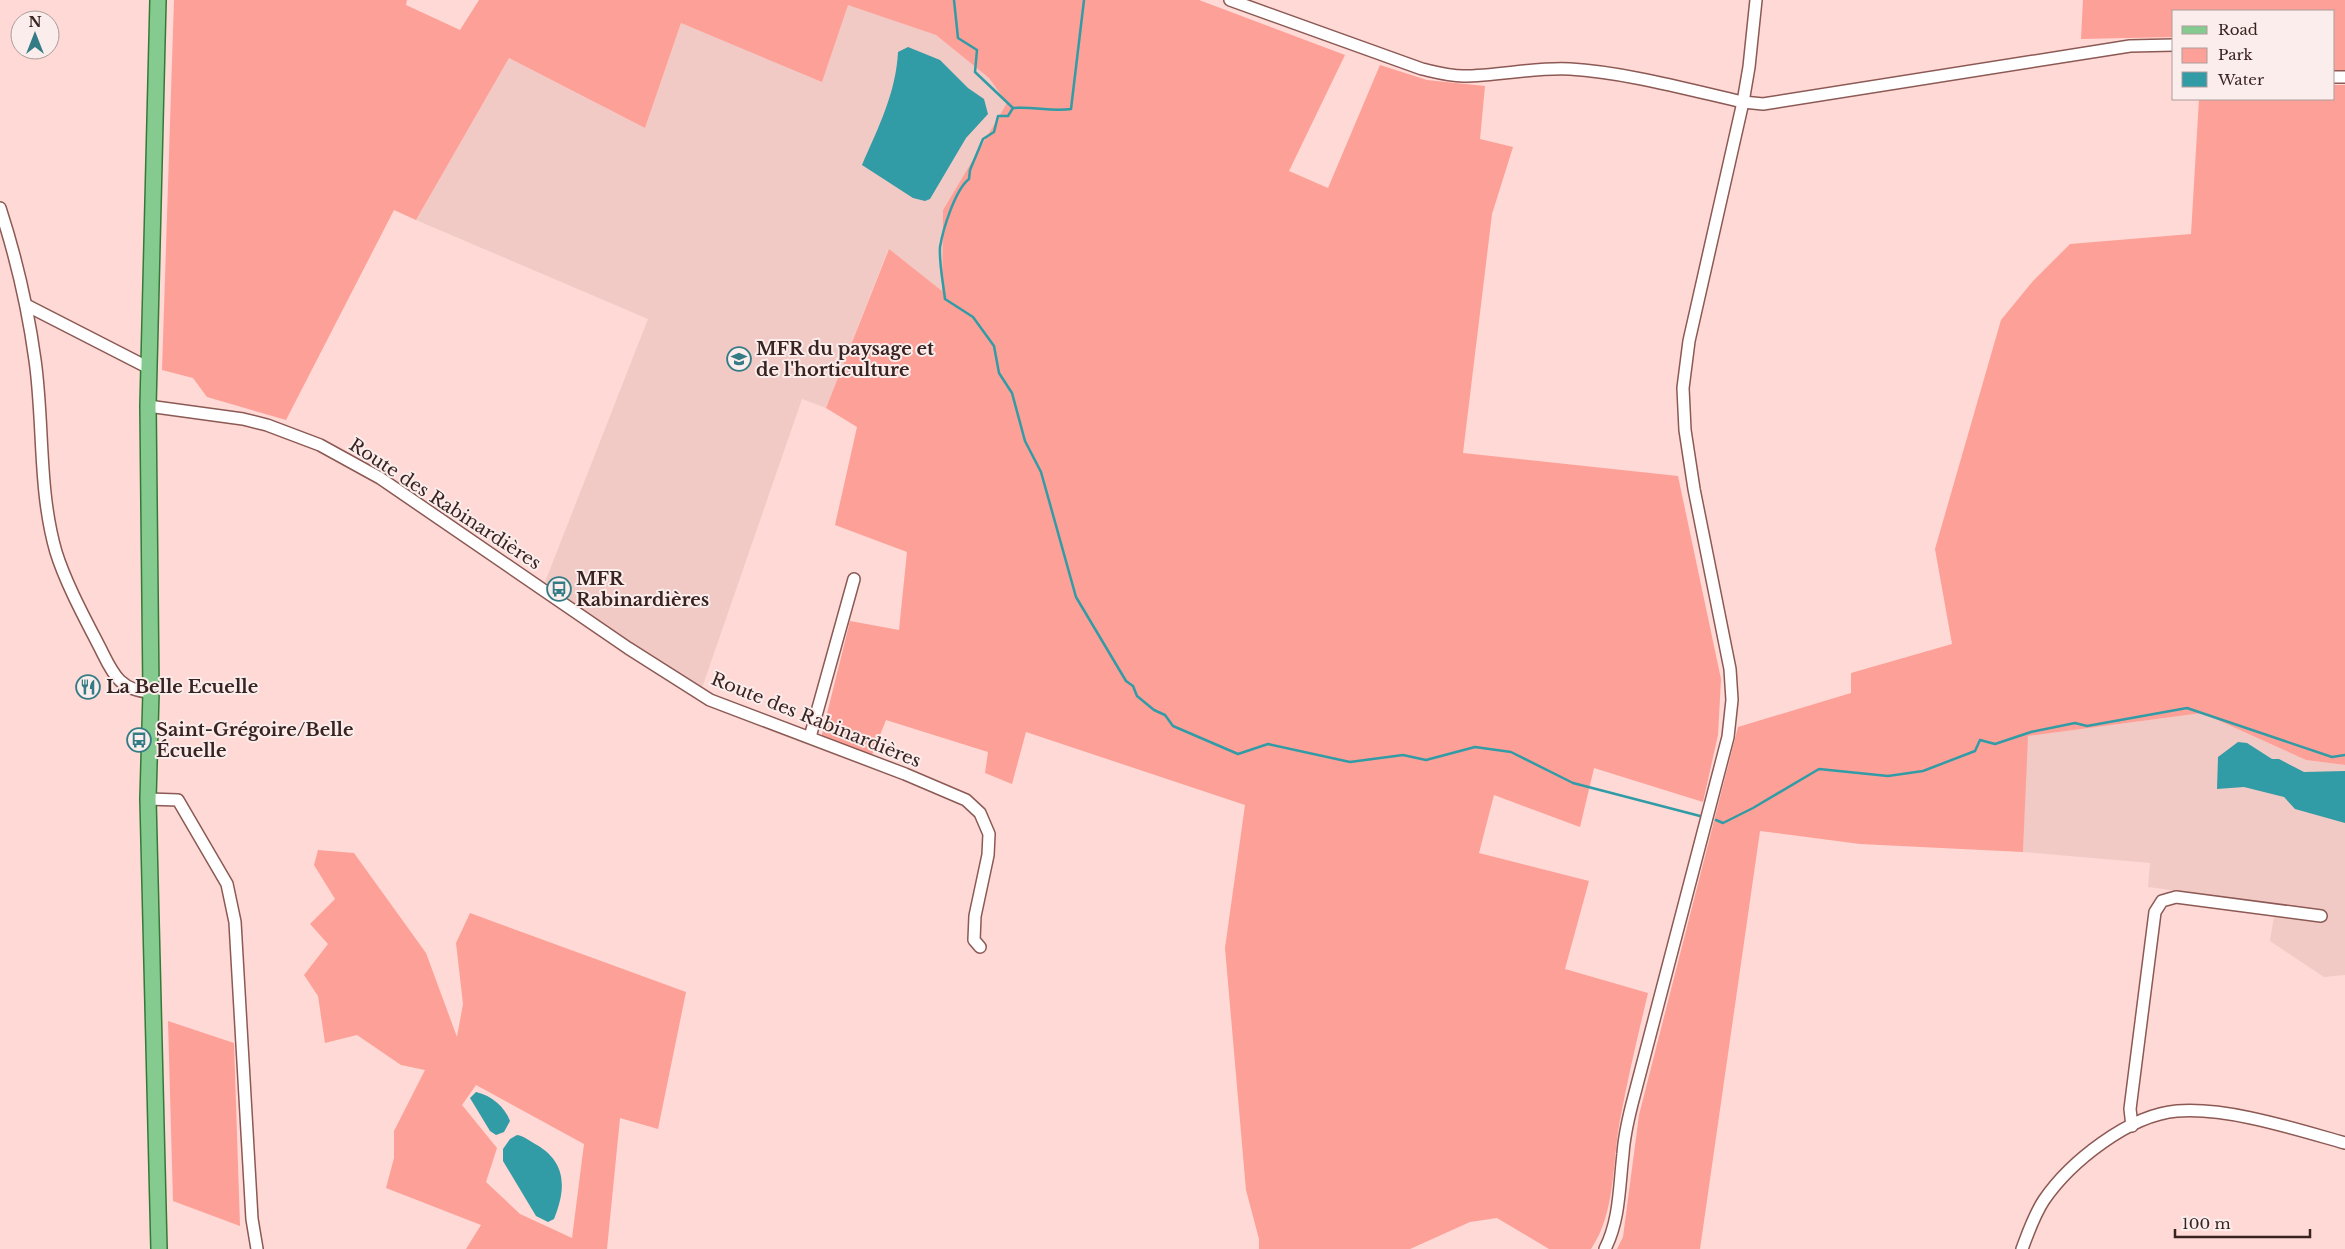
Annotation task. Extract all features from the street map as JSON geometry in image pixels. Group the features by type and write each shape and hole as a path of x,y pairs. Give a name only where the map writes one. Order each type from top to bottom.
{"main road":[{"path":"158,0 148,406 151,692 148,799 159,1249"}],"street":[{"path":"1230,0 1422,69 1445,74 1464,76 1546,68 1572,69 1606,73 1743,102 1763,104 2130,46 2172,45"},
{"path":"1604,1249 1614,1226 1619,1200 1623,1152 1632,1104 1728,737 1732,700 1730,669 1684,430 1683,388 1689,342 1750,68 1756,0"},
{"path":"0,208 26,306 40,397 46,500 56,553 89,626 115,677 126,687 151,692"},
{"path":"26,306 149,368"},
{"name":"Route des Rabinardières","path":"148,406 243,419 267,425 320,445 380,478 628,648 710,700 810,737 966,800 980,813 986,823 989,844 984,879 975,916 974,940 980,947"},
{"path":"810,737 854,579"},
{"path":"148,799 178,800 227,884 235,922 252,1219 257,1249"},
{"path":"2132,1126 2130,1109 2155,912 2162,900 2176,897 2321,916"},
{"path":"2022,1249 2043,1201 2064,1175 2091,1151 2132,1126 2176,1111 2205,1111 2229,1114 2345,1142"}],"shaded area":[{"name":"MFR du paysage et de l'horticulture","path":"848,4 936,35 989,78 1008,103 943,210 942,291 888,250 826,408 802,399 702,688 618,634 545,582 648,319 416,220 509,58 645,128 681,23 822,81"},
{"path":"2202,713 2306,760 2345,765 2345,975 2324,977 2270,941 2276,904 2148,887 2150,863 2023,852 2027,736"}],"green space":[{"path":"174,0 407,0 406,5 460,30 479,0 1199,0 1345,55 1289,171 1328,188 1380,65 1427,80 1485,86 1480,139 1513,147 1492,214 1463,453 1678,476 1721,679 1718,735 1703,802 1594,768 1580,827 1494,795 1479,853 1589,881 1565,969 1648,993 1617,1136 1609,1203 1605,1220 1591,1249 1549,1249 1497,1218 1470,1222 1410,1249 1259,1249 1259,1239 1246,1190 1225,948 1245,805 1026,732 1012,784 985,773 988,752 886,720 872,755 821,738 850,621 899,630 907,552 835,525 857,427 826,408 889,249 942,291 943,210 1007,103 989,78 936,35 848,5 822,82 681,23 645,128 509,58 416,220 394,210 286,420 207,397 193,378 162,370"},
{"path":"2083,0 2345,0 2345,72 2335,71 2335,10 2172,10 2172,37 2081,39"},
{"path":"2335,85 2345,85 2345,765 2306,760 2202,713 2028,736 2023,852 1860,844 1760,831 1700,1249 1617,1249 1623,1237 1639,1115 1738,727 1851,693 1851,673 1952,644 1935,549 2001,320 2033,281 2070,244 2191,234 2199,100 2335,100"},
{"path":"318,850 354,853 426,953 457,1037 463,1004 456,943 470,913 686,992 658,1129 620,1118 607,1249 466,1249 481,1225 386,1188 394,1158 394,1131 425,1070 401,1065 357,1035 325,1043 318,996 304,975 328,944 310,924 335,899 314,865","holes":["476,1085 584,1144 572,1238 520,1214 486,1182 497,1148 462,1105"]},
{"path":"168,1021 234,1043 240,1226 173,1201"}],"water":[{"path":"908,47 940,60 968,88 984,99 988,114 966,138 930,199 925,201 913,198 862,165 890,96 897,67 898,52"},
{"path":"2238,742 2247,743 2272,759 2279,759 2304,772 2345,771 2345,823 2295,809 2284,797 2244,787 2217,789 2218,757"},
{"path":"476,1092 492,1099 501,1106 510,1121 504,1132 496,1135 490,1131 470,1098"},
{"path":"517,1135 547,1152 559,1168 562,1187 561,1197 554,1219 548,1222 536,1216 503,1161 503,1149 510,1139"}],"waterway":[{"path":"954,0 958,38 977,50 975,72 1013,108 1056,110 1071,109 1084,0"},
{"path":"1013,108 1008,116 998,116 994,132 983,139 970,170 969,179 959,192 950,210 940,247 945,299 973,317 994,346 999,373 1012,393 1025,441 1041,472 1076,597 1126,681 1133,686 1137,696 1154,710 1165,715 1173,726 1238,754 1268,744 1350,762 1403,755 1426,760 1475,747 1511,752 1573,783 1700,816"},
{"path":"1716,820 1723,823 1753,808 1819,769 1888,776 1923,771 1975,751 1980,740 1995,744 2031,732 2075,723 2087,726 2187,708 2332,757 2345,755"}],"place":[{"name":"MFR du paysage et de l'horticulture","path":"739,359"},
{"name":"MFR Rabinardières","path":"559,589"},
{"name":"La Belle Ecuelle","path":"88,687"},
{"name":"Saint-Grégoire/Belle Écuelle","path":"139,740"}]}
